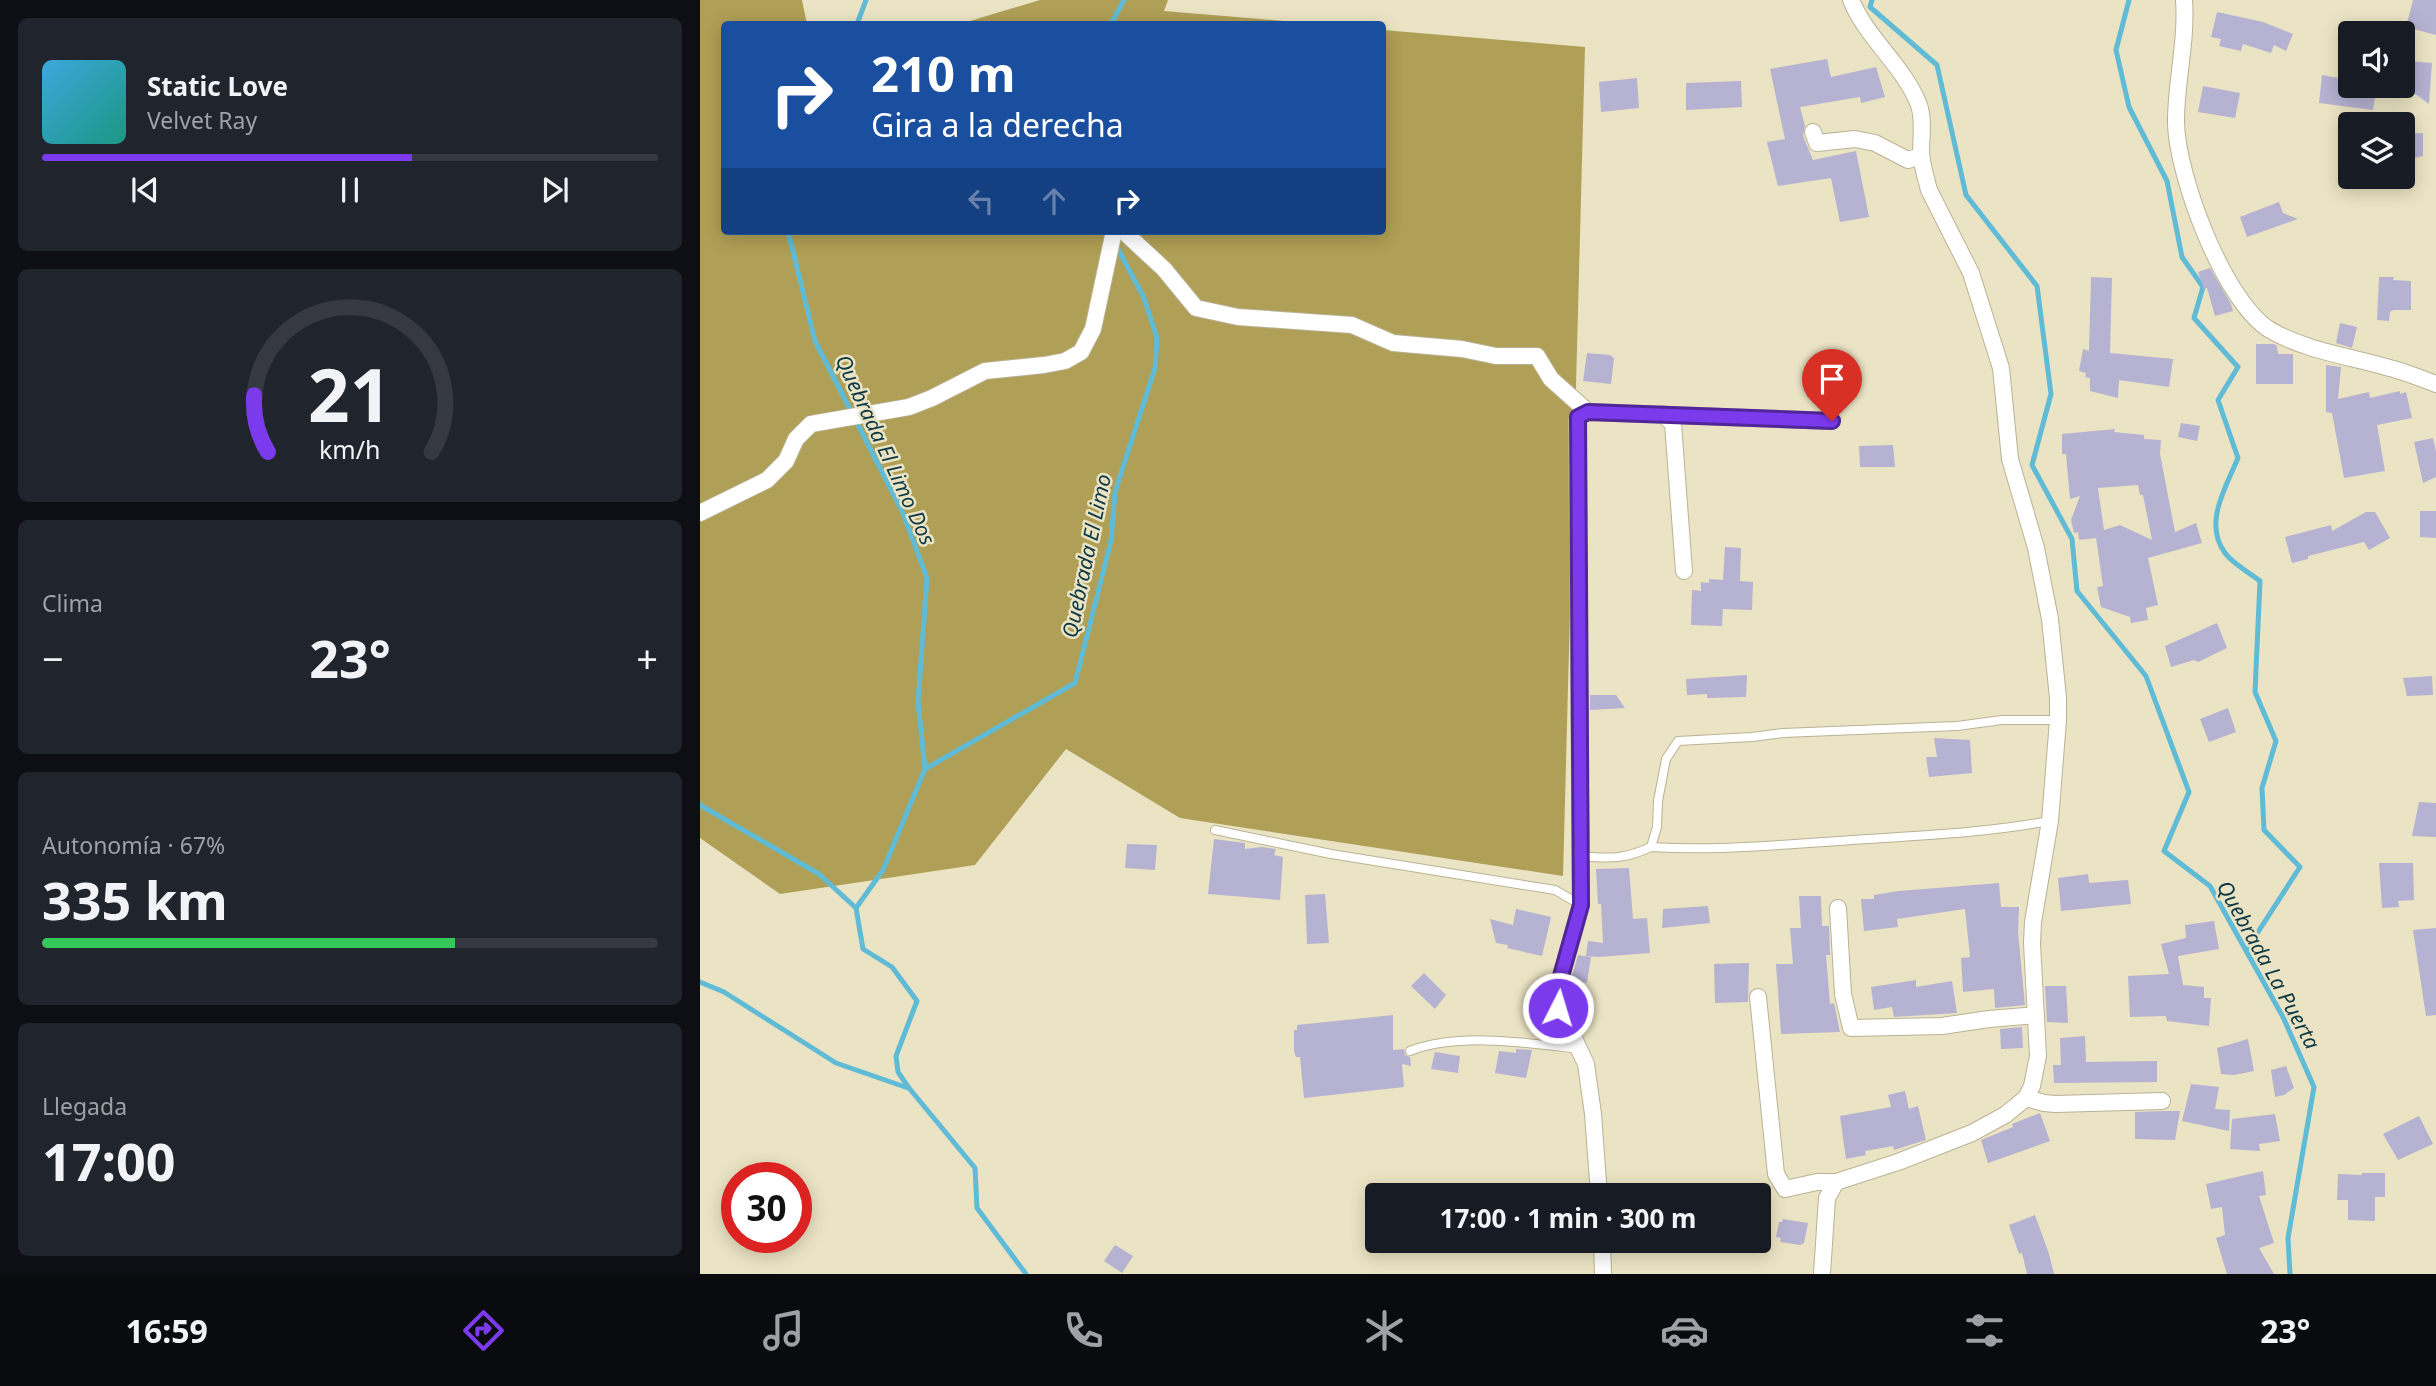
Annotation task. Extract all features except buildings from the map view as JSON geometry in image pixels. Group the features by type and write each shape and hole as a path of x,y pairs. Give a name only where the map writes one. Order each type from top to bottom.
{"street":[{"path":"1758,998 1776,1174 1785,1189 1817,1182 1836,1182 1898,1162 1972,1133 2005,1115 2026,1098 2032,1086 2038,1056 2033,922 2050,821 2058,720 2050,619 2036,548 2010,459 2001,368 1971,273 1929,190 1921,156 1920,108 1912,89 1859,19 1851,0"},
{"path":"2184,0 2186,19 2176,121 2178,148 2191,198 2220,264 2238,296 2263,325 2279,335 2315,348 2389,367 2436,384"},
{"path":"1813,132 1817,143 1855,139 1875,143 1908,160 1921,156"},
{"path":"700,513 767,480 786,461 796,439 811,424 909,407 985,371 1055,363 1082,352 1093,329 1113,235"},
{"path":"1127,235 1164,269 1196,308 1238,317 1352,325 1393,343 1462,349 1496,356 1537,356 1551,379 1588,412"},
{"path":"1598,1183 1586,1064 1558,1008 1556,994 1581,905 1577,421 1581,414 1588,412 1832,421"},
{"path":"1663,414 1673,424 1684,571"},
{"path":"1838,908 1843,994 1851,1028 1942,1026 2036,1016"},
{"path":"2026,1098 2044,1104 2162,1101"},
{"path":"1822,1274 1827,1198 1836,1182"},
{"path":"1602,1253 1603,1274"}],"lane":[{"path":"1651,847 1657,827 1658,801 1666,759 1678,741 1783,733 1957,726 2002,720 2058,720"},
{"path":"1581,856 1607,859 1629,857 1651,847 1696,850 2008,828 2050,821"},
{"path":"1215,830 1331,854 1555,890 1581,905"},
{"path":"1410,1051 1427,1044 1511,1041 1580,1049"}],"shaded area":[{"path":"700,0 802,0 806,21 721,21 721,235 1386,235 1386,30 1585,47 1563,876 1180,818 1066,749 975,865 780,894 700,838"},
{"path":"1040,0 1168,0 1164,11 1286,21 970,21"}],"waterway":[{"name":"Quebrada El Limo Dos","path":"858,21 866,0"},
{"name":"Quebrada El Limo","path":"1113,21 1124,0"},
{"name":"Quebrada La Puerta","path":"1872,0 1870,7 1937,65 1966,195 2037,286 2051,394 2032,465 2072,539 2077,591 2146,676 2189,792 2164,851 2210,886 2283,1017 2314,1087 2288,1238 2290,1274"},
{"path":"2129,0 2116,50 2129,107 2167,181 2182,257 2203,287 2194,318 2238,367 2218,400 2238,458 2219,505 2216,530 2228,557 2260,581 2255,692 2276,741 2262,788 2264,830 2300,867 2247,949"},
{"name":"Quebrada El Limo Dos","path":"789,235 815,341 902,511 927,578 918,702 925,769"},
{"name":"Quebrada El Limo","path":"1026,1274 977,1208 975,1168 898,1072 896,1056 917,1001 892,967 863,949 856,908 883,870 925,769 1075,683 1111,541 1115,492 1155,368 1157,338 1144,298 1115,243"},
{"path":"700,805 819,874 856,908"},
{"path":"700,982 724,992 836,1063 908,1088"}],"route":[{"path":"1558,1008 1556,994 1581,905 1578,417 1588,412 1832,421"}]}
